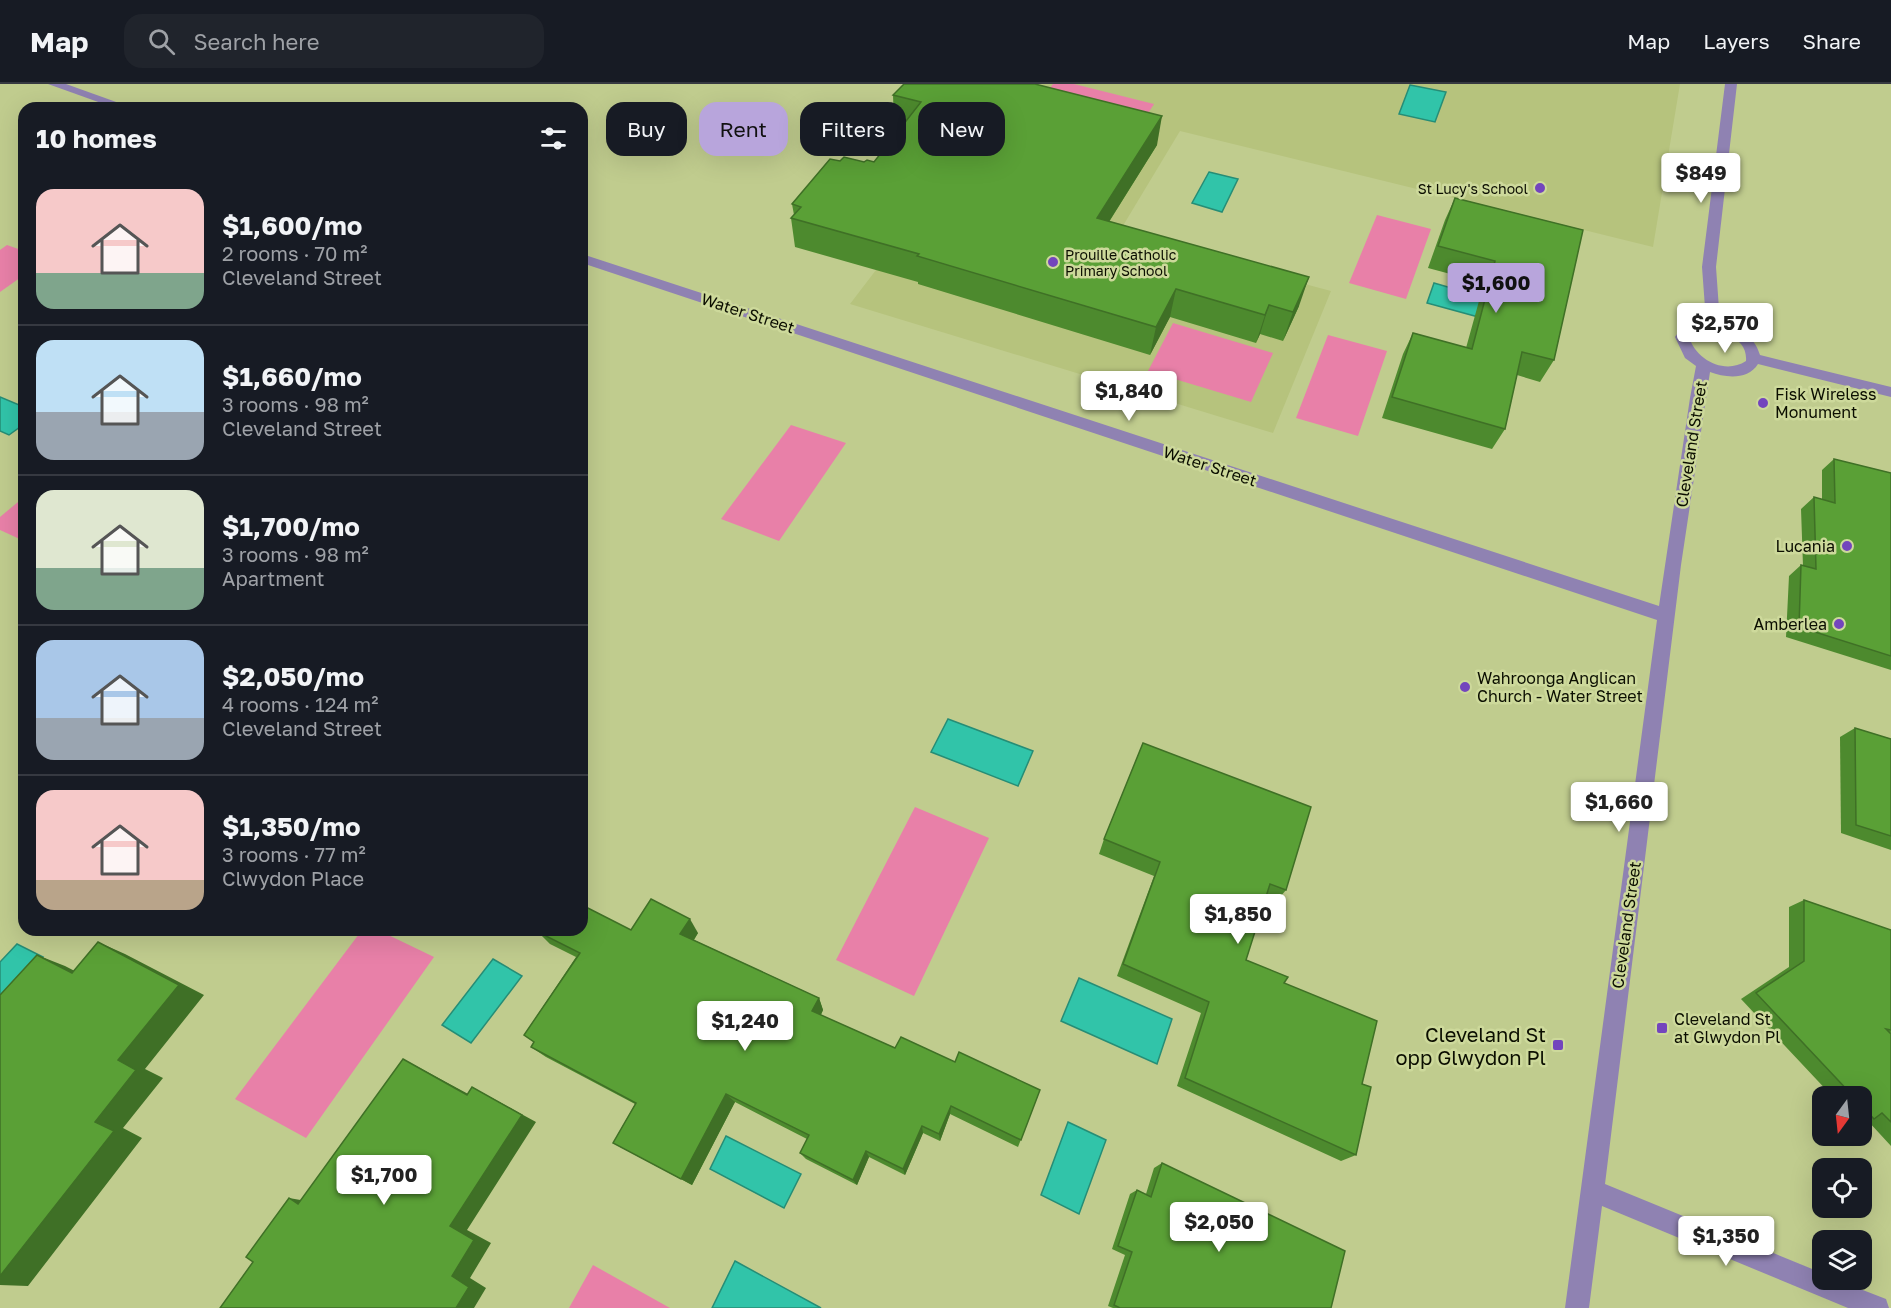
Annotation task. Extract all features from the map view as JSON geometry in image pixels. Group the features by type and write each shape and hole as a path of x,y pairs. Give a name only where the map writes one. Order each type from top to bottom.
{"street":[{"path":"54,84 109,102"},
{"path":"1713,326 1709,267 1731,84"},
{"name":"Water Street","path":"588,260 1667,616"},
{"path":"1699,325 1713,326 1738,335 1753,350 1754,358 1751,365 1743,369 1718,370 1704,365 1691,356 1683,346 1682,337 1688,329 1699,325"},
{"path":"1754,358 1891,392"},
{"name":"Cleveland Street","path":"1577,1308 1667,616 1697,398 1704,365"},
{"path":"1591,1190 1877,1308"}],"shaded area":[{"name":"Prouille Catholic Primary School","path":"1018,84 1680,84 1653,247 1180,131 1118,234 1331,291 1273,433 850,304 963,156 1005,156 1004,102"},
{"path":"1053,84 1074,84 1154,104 1138,129 1038,104"},
{"path":"1377,215 1431,229 1406,299 1349,283"},
{"path":"7,245 18,249 18,279 0,292 0,250"},
{"path":"1173,323 1273,353 1251,402 1148,371"},
{"path":"1328,335 1387,351 1358,436 1296,418"},
{"path":"791,425 846,443 779,541 721,519"},
{"path":"18,502 18,538 0,530 0,517"},
{"path":"915,807 989,838 914,996 836,960"},
{"path":"357,936 390,936 434,957 306,1138 235,1099"},
{"path":"593,1265 670,1308 569,1308"}],"water":[{"path":"1410,85 1446,92 1435,122 1399,114"},
{"path":"1209,172 1238,179 1222,212 1192,203"},
{"path":"1434,283 1510,305 1504,324 1427,303"},
{"path":"0,397 18,404 18,428 9,435 0,431"},
{"path":"948,719 1033,751 1018,786 931,752"},
{"path":"17,944 43,957 0,1003 0,962"},
{"path":"493,959 522,976 471,1043 442,1025"},
{"path":"1079,978 1172,1019 1157,1064 1061,1021"},
{"path":"1068,1122 1106,1140 1079,1214 1041,1195"},
{"path":"726,1136 801,1174 784,1208 710,1169"},
{"path":"735,1261 821,1308 712,1308"}],"building":[{"path":"904,84 1035,84 1162,116 1097,218 1309,277 1293,312 1269,305 1265,315 1176,289 1156,327 917,256 919,254 791,218 801,207 792,204 830,159 840,161 844,157 874,162 879,156 906,156 906,121 918,106 918,156 1005,156 1005,102 921,102 893,95"},
{"path":"1455,198 1583,230 1554,360 1522,352 1505,429 1392,397 1413,333 1472,349 1495,261 1438,246"},
{"path":"1834,459 1891,473 1891,656 1799,627 1801,565 1816,569 1814,497 1835,503"},
{"path":"1855,728 1891,739 1891,836 1856,825"},
{"path":"1143,743 1311,807 1286,890 1270,884 1246,960 1288,977 1284,983 1377,1021 1362,1084 1371,1087 1356,1155 1185,1078 1209,1002 1123,964 1160,862 1104,839"},
{"path":"651,899 690,919 680,934 819,998 812,1011 895,1048 901,1037 955,1062 959,1052 1040,1090 1021,1140 951,1106 939,1134 922,1126 903,1169 866,1151 853,1180 800,1153 809,1135 726,1094 681,1179 613,1143 636,1103 531,1047 534,1042 524,1035 580,953 546,936 588,936 588,908 631,930"},
{"path":"1804,900 1891,930 1891,1030 1886,1029 1891,1034 1891,1122 1882,1113 1874,1119 1872,1117 1872,1086 1844,1086 1756,993 1804,961"},
{"path":"98,942 179,985 118,1060 136,1070 95,1122 114,1131 0,1276 0,995 37,955 72,973"},
{"path":"403,1059 467,1095 472,1087 522,1115 450,1226 474,1240 452,1276 469,1287 456,1308 220,1308 253,1262 246,1257 289,1198 298,1204"},
{"path":"1162,1163 1345,1251 1331,1308 1120,1308 1114,1305 1132,1252 1118,1246 1137,1190 1151,1197"}],"place":[{"name":"St Lucy's School","path":"1540,188"},
{"name":"Prouille Catholic Primary School","path":"1053,262"},
{"name":"Fisk Wireless Monument","path":"1763,403"},
{"name":"Lucania","path":"1847,546"},
{"name":"Amberlea","path":"1839,624"},
{"name":"Wahroonga Anglican Church - Water Street","path":"1465,687"},
{"name":"Cleveland St at Glwydon Pl","path":"1662,1028"},
{"name":"Cleveland St opp Glwydon Pl","path":"1558,1045"}]}
